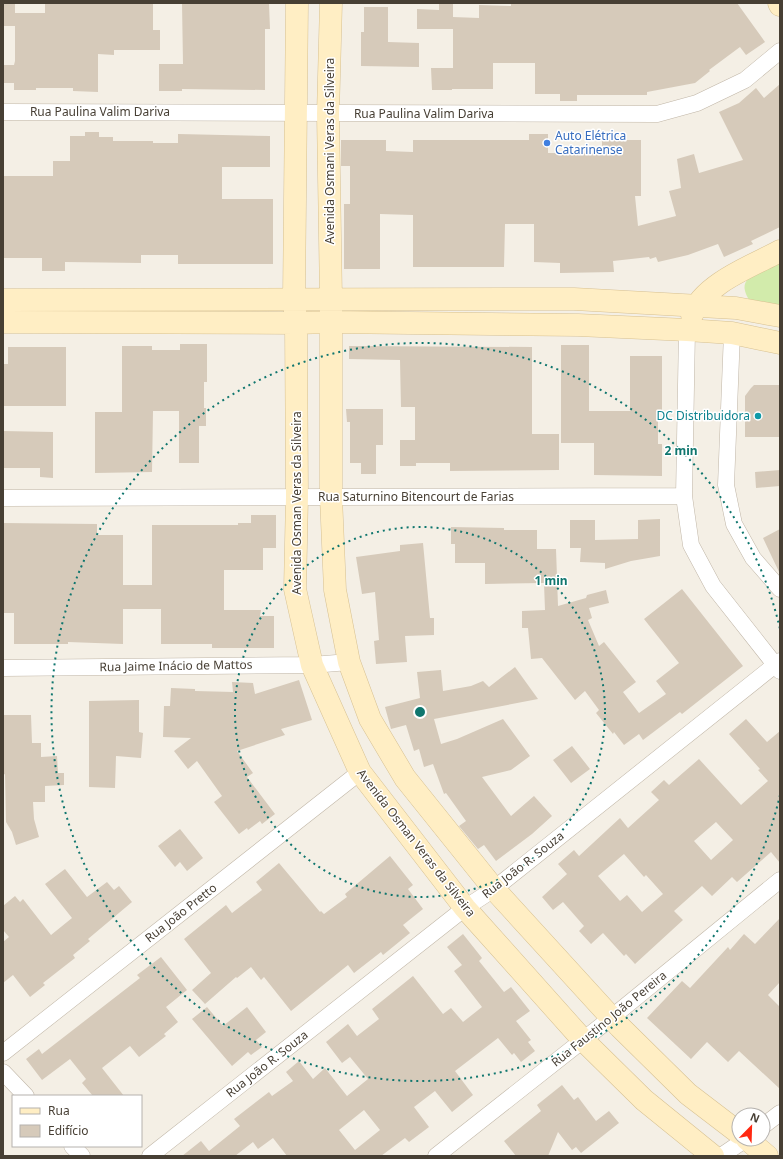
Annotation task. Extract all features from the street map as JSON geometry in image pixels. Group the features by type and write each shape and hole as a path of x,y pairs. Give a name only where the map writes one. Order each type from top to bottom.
{"main road":[{"path":"294,298 297,3"},
{"name":"Avenida Osmani Veras da Silveira","path":"331,3 328,114 331,299"},
{"path":"687,330 696,306 718,284 780,251"},
{"path":"3,300 294,298 574,299 736,308 780,316"},
{"name":"Avenida Osman Veras da Silveira","path":"294,298 296,323 297,497 295,589 312,665 360,772 465,908 583,1040 644,1100 713,1156"},
{"path":"331,299 331,497 335,590 349,662 370,719 405,778 494,889 612,1018 688,1094 731,1127"},
{"path":"3,322 330,322 570,325 732,333 780,343"},
{"path":"755,1147 766,1156"}],"street":[{"name":"Rua Paulina Valim Dariva","path":"3,112 657,114 697,103 745,80 780,51"},
{"path":"687,330 684,496 691,545 714,586 778,666"},
{"path":"732,333 726,485 734,524 753,558 780,589"},
{"name":"Rua Saturnino Bitencourt de Farias","path":"3,498 684,496"},
{"name":"Rua Jaime Inácio de Mattos","path":"3,668 312,665 349,662"},
{"name":"Rua João R. Souza","path":"150,1156 465,908 494,889 778,666"},
{"name":"Rua João Pretto","path":"3,1053 360,772"},
{"name":"Rua Faustino João Pereira","path":"436,1156 612,1018 780,880"},
{"path":"3,1072 25,1095"},
{"path":"771,1120 780,1113"},
{"path":"73,1147 82,1156"},
{"path":"721,1156 734,1147"}],"green space":[{"path":"780,260 780,308 751,303 745,292 745,284 747,281 754,274"}],"building":[{"path":"3,3 15,3 15,13 45,13 45,3 153,3 153,30 160,30 160,50 114,50 114,55 98,54 98,92 73,91 73,88 36,88 36,90 14,90 14,83 3,83 3,65 14,65 15,61 15,26 3,26"},
{"path":"182,3 269,4 270,29 265,29 265,90 182,89 182,91 159,91 159,64 183,64"},
{"path":"439,3 453,3 453,17 479,18 479,5 511,6 511,3 737,3 765,42 746,55 740,47 709,70 710,71 695,83 647,92 647,95 577,95 577,101 560,101 560,94 535,94 535,63 493,63 493,89 432,90 431,68 453,68 453,29 417,29 417,9 439,10"},
{"path":"364,7 388,7 388,42 419,43 419,67 361,66 361,32 364,32"},
{"path":"780,84 780,227 751,241 753,244 724,257 718,244 688,255 658,262 656,257 650,259 649,257 613,261 614,272 560,273 560,263 534,262 534,224 505,224 504,267 413,267 413,215 380,214 380,269 344,269 344,204 350,204 350,166 341,166 341,140 386,140 386,151 413,152 413,140 529,140 529,134 548,134 548,153 602,153 602,140 641,140 641,196 635,196 638,226 676,216 669,191 681,188 677,159 694,154 699,173 743,160 719,112 739,103 756,88 764,98"},
{"path":"85,132 99,132 99,137 113,137 113,141 153,141 153,143 178,143 178,134 270,136 270,167 222,167 222,199 273,199 273,264 178,264 178,255 141,255 141,263 65,262 65,271 42,271 42,258 3,258 3,176 53,176 53,161 70,161 70,136 85,136"},
{"path":"180,344 207,344 207,382 204,382 206,426 199,426 199,463 179,463 179,411 153,411 152,472 95,473 95,412 122,412 122,346 152,346 152,350 180,350"},
{"path":"561,345 589,345 589,411 630,411 630,356 662,356 662,410 658,410 658,444 662,444 662,476 594,475 594,443 561,443"},
{"path":"349,346 532,347 532,434 559,434 559,470 450,471 450,463 416,463 416,466 400,466 400,440 415,440 415,407 401,407 400,360 349,359"},
{"path":"8,347 66,347 66,406 3,406 3,364 8,364"},
{"name":"DC Distribuidora","path":"754,385 780,385 780,437 745,437 745,396"},
{"path":"346,409 383,409 383,445 376,445 376,474 361,474 361,463 350,463 350,422 347,422"},
{"path":"3,431 53,432 53,478 40,477 40,468 3,468"},
{"path":"780,470 780,486 756,488 755,472"},
{"path":"251,515 276,515 276,548 263,548 263,570 224,570 224,610 261,610 260,616 274,616 274,648 212,648 212,644 161,644 161,609 123,609 123,644 68,642 68,644 14,644 14,613 3,613 3,523 97,524 97,535 123,535 123,585 152,585 152,525 238,525 238,523 251,523"},
{"path":"660,519 660,556 631,561 605,569 605,563 580,562 581,548 570,548 570,520 595,520 595,540 638,539 638,520"},
{"path":"451,527 537,530 537,549 556,549 558,606 586,598 587,595 606,590 609,603 589,608 592,618 588,620 599,646 604,642 636,682 623,692 639,713 666,694 656,681 679,663 644,619 682,589 743,666 682,714 680,712 643,740 639,734 624,745 596,713 599,710 585,691 575,700 542,658 531,659 528,628 522,628 522,611 545,610 544,583 485,584 485,563 455,563 455,544 451,544"},
{"path":"780,529 780,574 763,538"},
{"path":"423,543 430,618 434,618 434,635 405,636 407,662 376,664 374,641 379,640 375,592 362,594 356,557 400,551 400,545"},
{"path":"515,667 538,699 434,719 441,744 457,739 503,719 530,756 511,770 482,777 511,816 534,796 552,816 532,834 496,861 484,845 478,849 459,826 466,821 446,793 444,794 433,764 424,767 419,749 414,751 406,725 391,729 385,707 420,698 417,672 441,670 443,691 471,686 483,681 489,687"},
{"path":"299,680 312,720 281,729 285,735 237,751 253,773 247,777 275,814 262,824 260,821 248,830 247,828 239,834 214,802 222,796 197,761 188,769 174,751 191,738 163,737 164,706 170,706 171,688 195,689 195,691 233,692 232,682 253,683 255,694"},
{"path":"139,700 139,732 143,733 141,758 116,756 115,788 89,787 89,701"},
{"path":"3,715 31,715 32,743 41,743 41,757 57,756 58,773 64,773 64,785 45,786 45,802 33,802 34,819 39,837 16,845 12,832 6,822 5,774 3,775"},
{"path":"746,719 767,742 780,731 780,863 771,852 737,882 732,877 712,896 702,886 674,911 683,920 635,964 626,954 624,956 603,933 591,944 579,931 584,926 563,902 553,910 542,897 567,874 558,864 574,850 579,856 620,818 628,828 659,800 651,792 664,780 669,785 699,759 741,805 768,781 758,770 760,769 729,734","holes":["716,822 733,840 711,860 694,841","624,854 644,877 646,875 663,894 642,912 627,895 620,901 598,876"]},
{"path":"572,746 590,769 571,783 553,760"},
{"path":"180,829 203,858 187,871 180,862 175,867 158,846"},
{"path":"390,856 413,885 408,889 423,909 403,925 410,933 383,955 381,952 354,973 348,965 291,1011 264,977 261,980 251,967 237,978 236,977 205,1004 192,990 211,973 184,939 226,905 232,913 262,890 256,882 279,863 320,912 321,911 324,914 347,897 345,894"},
{"path":"65,869 87,897 107,882 114,890 119,886 132,902 88,939 90,941 73,955 75,958 43,983 45,985 30,997 13,975 3,983 3,942 9,937 3,930 3,906 15,896 20,902 23,899 51,935 72,918 45,884"},
{"path":"780,918 780,982 768,995 780,1007 780,1089 739,1051 728,1062 707,1042 691,1059 647,1018 682,981 690,988 728,947 730,950 744,934 755,944"},
{"path":"463,934 482,958 479,961 504,992 511,987 530,1011 516,1021 531,1040 528,1042 535,1051 521,1062 514,1053 512,1055 498,1038 455,1071 473,1095 452,1112 435,1091 414,1107 429,1127 409,1142 405,1138 381,1156 287,1156 273,1138 258,1149 253,1142 235,1156 182,1156 201,1141 209,1151 240,1126 234,1119 269,1092 272,1096 293,1081 286,1072 299,1061 313,1079 325,1068 347,1096 368,1079 350,1057 342,1063 326,1042 348,1024 357,1036 379,1019 372,1009 413,976 443,1014 451,1008 463,1022 482,1007 454,971 462,965 447,947","holes":["364,1110 380,1130 355,1150 339,1130"]},
{"path":"161,957 187,990 166,1007 178,1022 164,1034 166,1036 139,1057 130,1046 102,1068 123,1095 92,1095 82,1083 86,1079 70,1059 42,1080 26,1059 39,1049 42,1054 140,978 137,975"},
{"path":"207,1007 223,1026 247,1007 266,1032 256,1040 262,1047 251,1055 248,1052 232,1066 192,1019"},
{"path":"562,1085 574,1100 578,1097 596,1121 609,1111 619,1123 581,1153 576,1147 572,1150 558,1132 548,1156 516,1156 504,1141 541,1111 537,1105"}],"place":[{"name":"Auto Elétrica Catarinense","path":"547,143"},
{"name":"DC Distribuidora","path":"758,416"}]}
